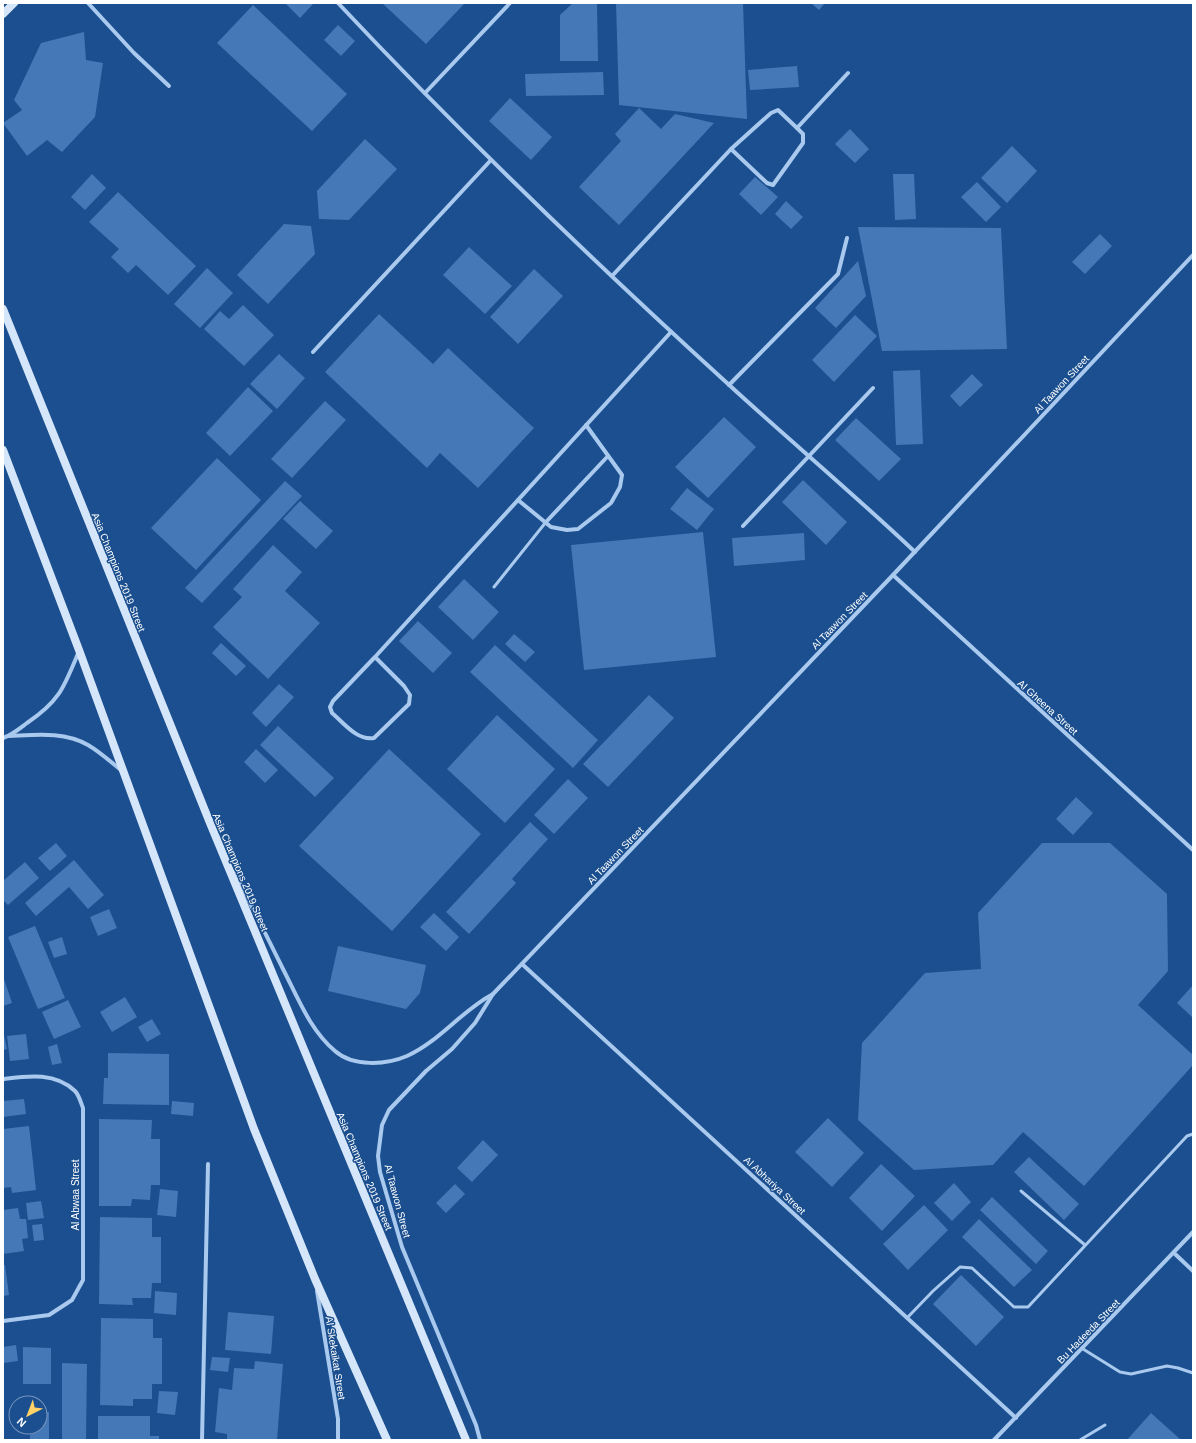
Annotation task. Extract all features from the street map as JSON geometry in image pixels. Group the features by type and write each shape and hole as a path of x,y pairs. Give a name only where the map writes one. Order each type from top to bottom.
{"main road":[{"path":"3,14 14,3"},
{"name":"Asia Champions 2019 Street","path":"3,309 210,823 466,1440"},
{"path":"3,450 79,650 254,1129 315,1279 387,1440"}],"street":[{"path":"88,3 134,53 169,86"},
{"path":"338,3 492,160 612,276 729,385 872,511 915,552"},
{"path":"425,93 510,3"},
{"path":"797,128 848,73"},
{"path":"612,276 731,149 774,111 778,110 803,134 804,138 803,142 773,185 767,183 731,149"},
{"path":"313,352 492,160"},
{"path":"729,385 838,274 847,238"},
{"name":"Al Taawon Street","path":"480,1440 476,1425 402,1247 380,1172 378,1156 382,1125 389,1110 426,1071 452,1049 475,1023 493,994 915,552 1193,255"},
{"path":"375,657 404,686 410,695 409,704 374,738 367,739 359,736 332,713 330,707 333,701 375,657 671,332"},
{"path":"743,526 873,388"},
{"path":"518,500 552,527 567,530 578,529 611,503 620,487 622,475 586,425"},
{"path":"546,522 608,456"},
{"name":"Al Gheena Street","path":"893,575 1193,850"},
{"path":"3,738 9,736 42,713 54,702 66,682 79,650"},
{"path":"9,736 54,735 71,738 87,744 123,773"},
{"name":"Al Taawon Street","path":"210,823 310,1021 336,1052 361,1063 373,1063 406,1056 432,1042 471,1007 493,994"},
{"name":"Al Abhariya Street","path":"522,964 1016,1418"},
{"name":"Al Abwaa Street","path":"3,1079 40,1076 60,1081 76,1092 83,1108 83,1280 72,1300 49,1315 3,1321"},
{"path":"202,1440 208,1164"},
{"name":"Bu Hadeeda Street","path":"994,1440 1193,1232"},
{"path":"1174,1253 1193,1272"},
{"name":"Al Skekaikat Street","path":"315,1279 338,1419 338,1440"}],"lane":[{"path":"494,587 546,522"},
{"path":"907,1318 933,1291 960,1267 972,1268 1014,1307 1028,1307 1187,1136 1193,1134"},
{"path":"1021,1191 1085,1245"},
{"path":"1082,1349 1120,1372 1131,1374 1167,1366 1193,1373"},
{"path":"1080,1440 1105,1425"}],"building":[{"path":"314,3 300,18 286,4"},
{"path":"382,3 465,3 426,44"},
{"path":"573,3 597,3 598,61 560,61 560,15"},
{"path":"616,3 743,3 747,119 619,105"},
{"path":"811,3 825,3 819,10"},
{"path":"253,5 347,94 312,131 217,43"},
{"path":"338,25 355,41 341,56 324,40"},
{"path":"84,32 86,60 103,63 95,117 62,152 47,140 27,156 3,123 22,110 14,100 41,43"},
{"path":"797,66 799,87 750,90 748,70"},
{"path":"603,72 604,95 526,96 525,74"},
{"path":"510,98 552,137 531,160 489,121"},
{"path":"639,108 661,129 675,114 714,123 619,225 579,187 621,141 615,134"},
{"path":"850,129 869,149 855,163 835,144"},
{"path":"365,139 397,169 349,220 319,219 317,191"},
{"path":"1012,146 1037,171 1007,203 981,178"},
{"path":"92,174 106,188 85,210 71,197"},
{"path":"893,174 914,174 916,219 895,220"},
{"path":"755,177 778,197 761,215 739,194"},
{"path":"977,182 1001,207 986,222 961,197"},
{"path":"118,192 196,266 168,295 136,265 128,273 111,257 119,249 89,222"},
{"path":"786,201 803,217 791,229 775,214"},
{"path":"284,224 311,226 315,254 268,304 237,275"},
{"path":"858,227 1001,228 1007,349 882,351"},
{"path":"1100,234 1112,246 1085,274 1072,262"},
{"path":"469,247 512,286 485,314 443,275"},
{"path":"858,261 866,296 836,328 815,308"},
{"path":"207,268 233,293 200,328 174,304"},
{"path":"534,269 563,296 518,344 490,317"},
{"path":"243,305 274,335 244,366 204,329 220,311 229,319"},
{"path":"379,314 433,364 448,348 534,428 478,488 440,453 427,468 325,372"},
{"path":"855,315 877,336 834,382 812,360"},
{"path":"279,354 305,378 277,409 250,384"},
{"path":"920,370 923,444 896,445 893,371"},
{"path":"972,374 983,385 960,407 950,396"},
{"path":"248,387 273,411 230,456 206,433"},
{"path":"325,401 346,420 292,478 271,459"},
{"path":"724,417 756,447 708,498 675,467"},
{"path":"856,418 901,459 879,481 835,440"},
{"path":"217,458 261,500 196,570 151,528"},
{"path":"803,480 847,522 826,545 782,502"},
{"path":"285,481 302,496 202,603 185,588"},
{"path":"687,488 714,509 697,530 670,509"},
{"path":"300,501 333,531 316,549 283,519"},
{"path":"703,532 716,657 584,670 571,545"},
{"path":"804,533 805,560 734,566 732,538"},
{"path":"273,545 302,572 285,591 320,623 268,679 213,627 242,597 233,589"},
{"path":"464,579 499,612 473,640 438,607"},
{"path":"418,621 452,653 433,673 399,641"},
{"path":"514,634 535,652 525,662 505,644"},
{"path":"221,643 246,666 236,676 212,653"},
{"path":"495,645 598,740 573,768 470,672"},
{"path":"279,684 294,697 266,727 252,713"},
{"path":"649,695 674,718 608,787 583,764"},
{"path":"497,715 555,769 505,823 447,769"},
{"path":"278,726 334,778 315,797 260,745"},
{"path":"256,749 278,770 265,783 244,762"},
{"path":"389,749 481,834 392,931 299,846"},
{"path":"568,779 588,798 554,834 534,815"},
{"path":"1076,797 1093,813 1073,835 1056,819"},
{"path":"530,822 548,839 512,879 516,883 469,934 446,912"},
{"path":"56,843 67,856 50,871 38,858"},
{"path":"1042,843 1110,843 1167,894 1168,971 1138,1005 1193,1055 1193,1065 1084,1186 1023,1132 993,1165 914,1170 858,1120 862,1043 925,973 981,969 978,913"},
{"path":"74,860 104,895 88,909 69,887 36,916 25,903"},
{"path":"25,862 39,878 8,905 3,900 3,881"},
{"path":"109,909 117,928 98,936 90,917"},
{"path":"434,913 459,937 446,951 420,927"},
{"path":"35,926 65,998 38,1009 8,937"},
{"path":"62,937 67,954 54,958 48,942"},
{"path":"338,946 426,965 420,993 406,1009 328,991"},
{"path":"3,976 12,1003 3,1006"},
{"path":"1193,985 1193,1018 1177,1003"},
{"path":"125,997 137,1017 112,1032 100,1012"},
{"path":"68,1000 81,1027 54,1039 42,1012"},
{"path":"152,1019 161,1034 147,1042 138,1027"},
{"path":"3,1030 7,1049 3,1050"},
{"path":"26,1034 29,1059 10,1061 7,1036"},
{"path":"57,1044 62,1063 52,1065 48,1047"},
{"path":"108,1053 169,1054 169,1105 103,1104 104,1078 108,1078"},
{"path":"24,1099 26,1114 3,1117 3,1101"},
{"path":"172,1101 194,1103 193,1116 171,1114"},
{"path":"828,1118 864,1153 832,1187 795,1152"},
{"path":"99,1119 152,1120 151,1139 160,1139 160,1185 151,1185 150,1200 132,1199 131,1206 99,1206"},
{"path":"29,1126 36,1190 12,1193 11,1187 3,1188 3,1129"},
{"path":"483,1140 498,1155 472,1182 457,1168"},
{"path":"1029,1157 1079,1204 1064,1220 1014,1172"},
{"path":"881,1164 915,1196 882,1231 849,1198"},
{"path":"954,1183 971,1202 952,1221 934,1203"},
{"path":"455,1184 465,1194 446,1213 436,1203"},
{"path":"160,1189 178,1191 176,1217 157,1215"},
{"path":"992,1197 1048,1251 1036,1264 980,1210"},
{"path":"41,1201 44,1218 28,1220 26,1203"},
{"path":"924,1205 948,1230 908,1270 883,1244"},
{"path":"18,1208 20,1219 26,1219 28,1238 22,1239 24,1251 3,1254 3,1210"},
{"path":"100,1217 152,1218 152,1237 161,1237 161,1283 152,1283 151,1298 132,1298 133,1305 99,1304"},
{"path":"979,1219 1032,1270 1014,1287 962,1237"},
{"path":"42,1224 44,1240 34,1241 32,1225"},
{"path":"3,1265 5,1265 9,1295 3,1296"},
{"path":"961,1275 1004,1317 976,1346 933,1304"},
{"path":"155,1291 177,1293 176,1315 154,1313"},
{"path":"228,1312 274,1316 271,1354 225,1350"},
{"path":"101,1318 153,1319 153,1338 162,1338 162,1384 152,1384 152,1399 133,1399 133,1406 100,1405"},
{"path":"16,1345 18,1361 3,1363 3,1347"},
{"path":"23,1347 51,1348 51,1384 23,1384"},
{"path":"212,1357 230,1358 228,1372 210,1370"},
{"path":"255,1361 283,1364 277,1440 227,1440 227,1434 215,1432 219,1388 232,1390 234,1368 254,1369"},
{"path":"62,1363 87,1364 86,1440 62,1440"},
{"path":"159,1391 178,1392 175,1415 157,1413"},
{"path":"49,1412 49,1440 30,1440 30,1435 48,1435"},
{"path":"1151,1413 1181,1440 1127,1440"},
{"path":"98,1416 150,1416 150,1436 159,1436 159,1440 98,1440"}]}
